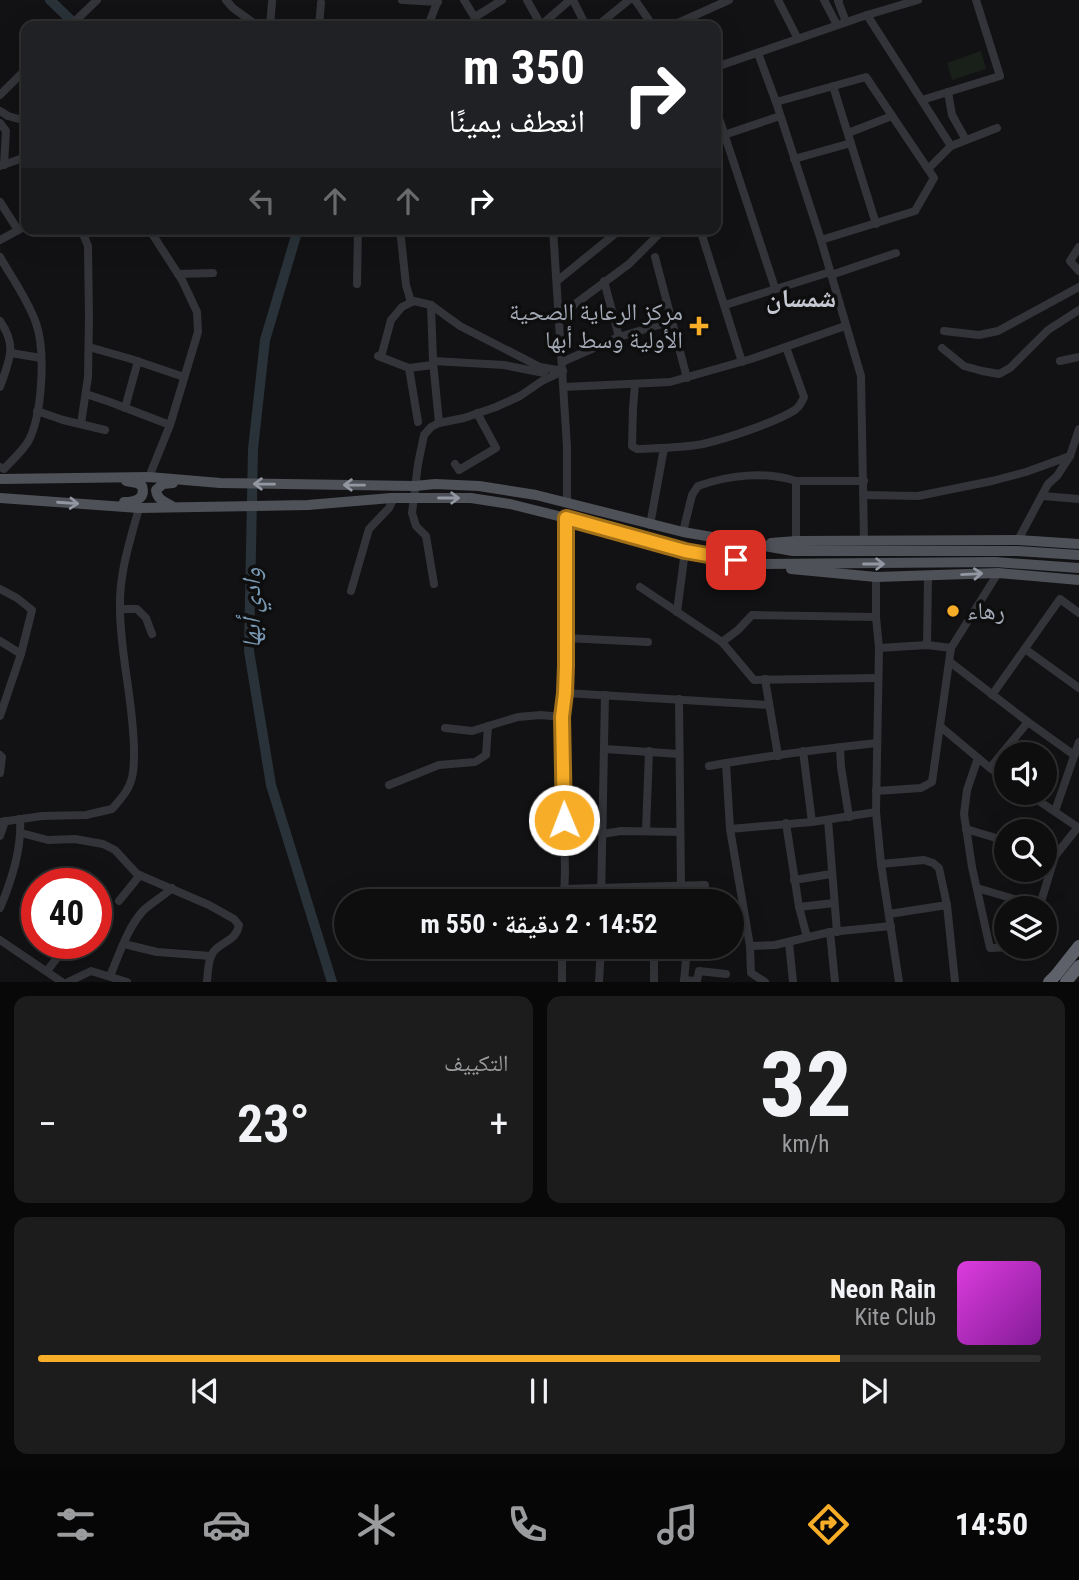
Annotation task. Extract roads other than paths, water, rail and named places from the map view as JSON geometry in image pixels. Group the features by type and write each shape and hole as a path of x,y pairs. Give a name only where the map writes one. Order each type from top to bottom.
{"highway":[{"path":"1049,982 1079,946"},
{"path":"1066,982 1079,965"}],"main road":[{"path":"0,479 149,477 415,492 510,504 685,551 805,571 876,577 998,573 1079,580"},
{"path":"93,505 137,500 141,497 142,486 137,483 106,478"},
{"path":"175,508 157,495 159,486 197,481"},
{"path":"0,498 139,508 220,508 391,498 435,484 479,486 536,495 683,532 793,551 1017,551 1079,555"},
{"path":"749,544 796,541 1018,540 1079,544"},
{"path":"892,541 956,551"},
{"path":"757,564 995,562 1079,568"},
{"path":"876,577 952,563"}],"street":[{"path":"75,21 97,0"},
{"path":"226,0 251,21"},
{"path":"402,0 438,1 430,21"},
{"path":"464,0 477,21"},
{"path":"475,17 502,0"},
{"path":"527,0 538,21"},
{"path":"547,21 572,0 583,21"},
{"path":"603,21 629,0"},
{"path":"635,0 650,21"},
{"path":"682,21 729,0"},
{"path":"778,0 798,39"},
{"path":"824,0 842,24"},
{"path":"839,0 842,24"},
{"path":"721,65 918,0"},
{"path":"922,100 1000,76 975,0"},
{"path":"270,21 272,2"},
{"path":"319,21 321,3"},
{"path":"867,15 951,146"},
{"path":"758,53 821,240 861,376 864,541"},
{"path":"0,94 21,74"},
{"path":"776,102 866,77 934,178 915,212 821,240"},
{"path":"833,86 876,224"},
{"path":"948,92 952,115 966,140"},
{"path":"0,111 21,120"},
{"path":"724,135 780,116"},
{"path":"848,133 892,116"},
{"path":"0,123 6,131 2,165 21,159"},
{"path":"721,124 775,288"},
{"path":"928,169 951,146 997,128"},
{"path":"794,159 851,143"},
{"path":"0,202 21,227"},
{"path":"0,240 21,229"},
{"path":"81,424 88,377 89,347 89,246 84,235"},
{"path":"149,477 170,425 198,332 197,312 178,274 153,235"},
{"path":"357,284 358,235"},
{"path":"401,235 405,285 411,302"},
{"path":"553,235 560,369 564,387 567,503"},
{"path":"557,281 614,235"},
{"path":"559,316 629,264 658,235"},
{"path":"701,235 742,362"},
{"path":"1079,247 1070,261 1079,271"},
{"path":"725,305 896,253"},
{"path":"0,257 37,325 42,370 37,411 28,442 4,469 0,467"},
{"path":"655,257 687,378"},
{"path":"178,274 212,273"},
{"path":"604,281 620,337"},
{"path":"944,331 979,335 998,331 1079,287"},
{"path":"414,301 431,305 460,327 540,367 560,369 433,363 409,368 379,357 391,320 402,307 414,301"},
{"path":"431,305 439,423"},
{"path":"942,348 964,366 999,374 1010,368 1048,330 1079,310"},
{"path":"0,321 9,334 10,353 0,387"},
{"path":"434,584 426,536 416,526 412,513 424,435 439,423 477,414 520,396 560,369 620,337 672,321"},
{"path":"564,387 670,382 742,362 845,326"},
{"path":"89,347 184,377"},
{"path":"635,384 632,446 637,449 703,444 743,432 796,409 801,404 804,397 786,347"},
{"path":"10,353 41,358"},
{"path":"1060,362 1079,357"},
{"path":"125,408 138,361"},
{"path":"409,368 418,422"},
{"path":"86,394 170,425"},
{"path":"37,411 105,430"},
{"path":"455,464 458,470 496,448 477,414"},
{"path":"1018,540 1048,484 1070,457 1079,429"},
{"path":"650,525 664,448"},
{"path":"864,495 918,496 992,481 1070,457"},
{"path":"683,532 692,495 698,486 729,478 757,475 781,476 796,481 864,481"},
{"path":"796,481 796,541"},
{"path":"1043,496 1079,499"},
{"path":"351,591 369,529 390,508 391,498"},
{"path":"0,836 2,822 42,816 86,815 112,809 129,787 134,769 134,726 120,609 125,561 139,508"},
{"path":"564,889 562,717 565,693 566,518"},
{"path":"677,612 685,551"},
{"path":"876,791 920,788 932,782 951,648 998,573"},
{"path":"927,645 928,576"},
{"path":"876,577 879,648 876,812 899,982"},
{"path":"640,587 722,642 754,680 877,678"},
{"path":"0,589 32,610 21,654 0,716"},
{"path":"992,695 1060,599 1079,613"},
{"path":"120,609 137,609 146,618 152,634"},
{"path":"722,642 752,615 876,617"},
{"path":"565,638 648,642"},
{"path":"0,641 21,654"},
{"path":"879,648 927,645 951,648"},
{"path":"1025,649 1079,688"},
{"path":"950,662 1074,755"},
{"path":"765,679 778,756"},
{"path":"565,693 769,705"},
{"path":"605,695 601,889 705,886"},
{"path":"679,698 681,885"},
{"path":"445,728 472,730 518,717 562,717"},
{"path":"990,768 1028,722"},
{"path":"389,785 439,765 475,762 486,755 488,726"},
{"path":"941,727 994,771"},
{"path":"1055,811 1079,742"},
{"path":"709,766 803,751 877,743"},
{"path":"840,747 849,817"},
{"path":"605,748 680,754"},
{"path":"646,831 649,751"},
{"path":"803,751 812,822"},
{"path":"0,755 0,773"},
{"path":"978,758 964,814 990,947 994,947"},
{"path":"726,763 730,829 750,946 751,973 765,982"},
{"path":"1069,770 1079,774"},
{"path":"1046,805 1079,827 1057,854"},
{"path":"730,829 812,822 876,812"},
{"path":"0,908 8,888 21,833 20,819"},
{"path":"828,820 834,902 835,982"},
{"path":"786,823 794,880 807,937"},
{"path":"966,829 994,837"},
{"path":"602,834 621,831 680,832"},
{"path":"21,833 48,839 75,839 103,844 115,850 130,868 140,875 234,919 239,925 237,933 214,950 207,982"},
{"path":"881,864 924,860 939,868 947,905 955,982"},
{"path":"794,880 831,874"},
{"path":"118,901 140,875"},
{"path":"110,976 140,914 172,888"},
{"path":"977,888 998,896"},
{"path":"799,907 834,902"},
{"path":"889,914 947,905"},
{"path":"750,946 775,945 834,932 891,926"},
{"path":"0,940 62,982"},
{"path":"789,943 793,982"},
{"path":"124,944 157,952 211,956"},
{"path":"47,971 56,959"},
{"path":"562,959 562,982"},
{"path":"599,982 600,959"},
{"path":"654,959 654,982"},
{"path":"686,959 684,981 697,981 699,971 726,974"},
{"path":"68,982 91,971 123,981"}],"waterway":[{"name":"وادي أبها","path":"50,0 72,21"},
{"name":"وادي أبها","path":"296,235 265,340 253,449 249,651 271,785 332,982"}],"place":[{"name":"مركز الرعاية الصحية الأولية وسط أبها","path":"699,326"},
{"name":"رهاء","path":"953,611"}],"district":[{"name":"شمسان","path":"801,298"}]}
